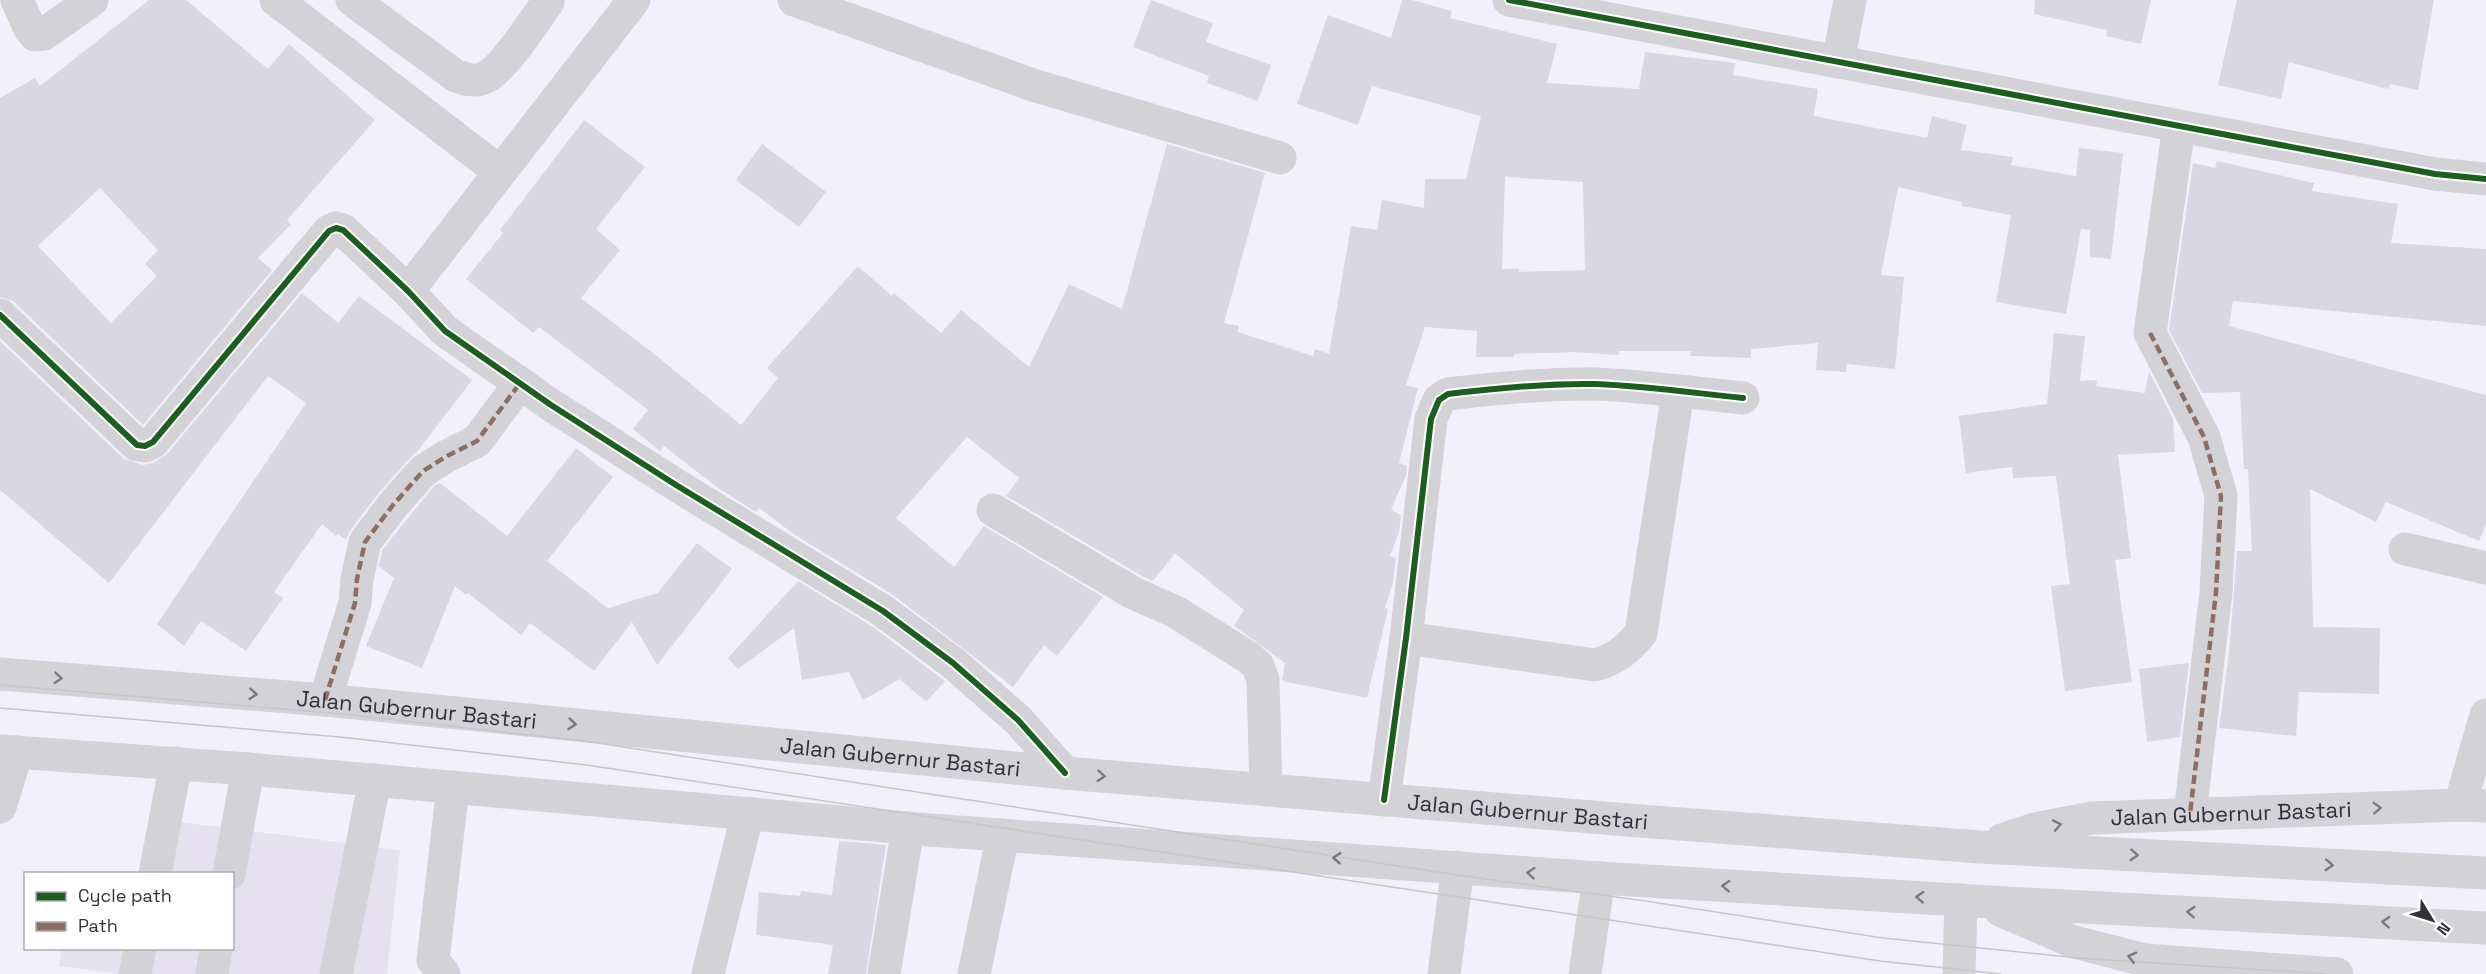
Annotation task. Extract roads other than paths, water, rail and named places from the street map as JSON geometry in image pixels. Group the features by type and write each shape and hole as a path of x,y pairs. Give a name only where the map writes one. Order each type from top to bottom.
{"main road":[{"path":"17,0 35,35 44,34 92,0"},
{"path":"276,0 500,172"},
{"path":"352,0 456,76 469,81 482,79 495,71 548,2"},
{"path":"408,291 634,0"},
{"path":"794,0 1036,86 1280,158"},
{"path":"1509,0 2435,174 2486,179"},
{"path":"1838,62 1850,0"},
{"path":"2179,126 2150,333 2204,437 2221,496 2216,592 2190,814"},
{"path":"0,315 137,445 145,446 153,442 329,231 336,228 343,230 408,291 444,331 666,478 883,611 983,687 1017,720 1065,773"},
{"path":"325,700 354,603 365,542 423,471 477,441 520,383"},
{"path":"1384,800 1406,638 1431,419 1439,400 1448,394 1517,386 1561,384 1598,384 1743,398"},
{"path":"1406,638 1595,665 1626,652 1641,633 1678,392"},
{"path":"993,510 1133,593 1176,612 1258,666 1263,680 1266,790"},
{"path":"2405,549 2486,568"},
{"name":"Jalan Gubernur Bastari","path":"0,674 325,700 1065,773 1384,800 1980,847 2486,873"},
{"path":"2473,806 2486,715"},
{"path":"0,807 9,752 248,769 908,828 1599,878 2486,928"},
{"path":"154,872 176,763"},
{"path":"230,872 248,769"},
{"path":"336,974 375,780"},
{"path":"444,974 433,960 453,788"},
{"name":"Jalan Gubernur Bastari","path":"1980,847 2035,829 2092,818 2473,806"},
{"path":"708,974 748,813"},
{"path":"884,974 908,828"},
{"path":"974,974 1003,835"},
{"path":"1444,974 1458,867"},
{"path":"1585,974 1599,878"},
{"path":"1959,974 1982,901"},
{"path":"1982,901 2074,942 2145,960 2337,974"},
{"path":"135,974 140,950"},
{"path":"212,974 216,950"}],"tram line":[{"path":"0,685 343,714 591,742 1883,938 2078,958 2327,974"},
{"path":"0,708 340,737 587,765 1880,961 2001,974"}]}
